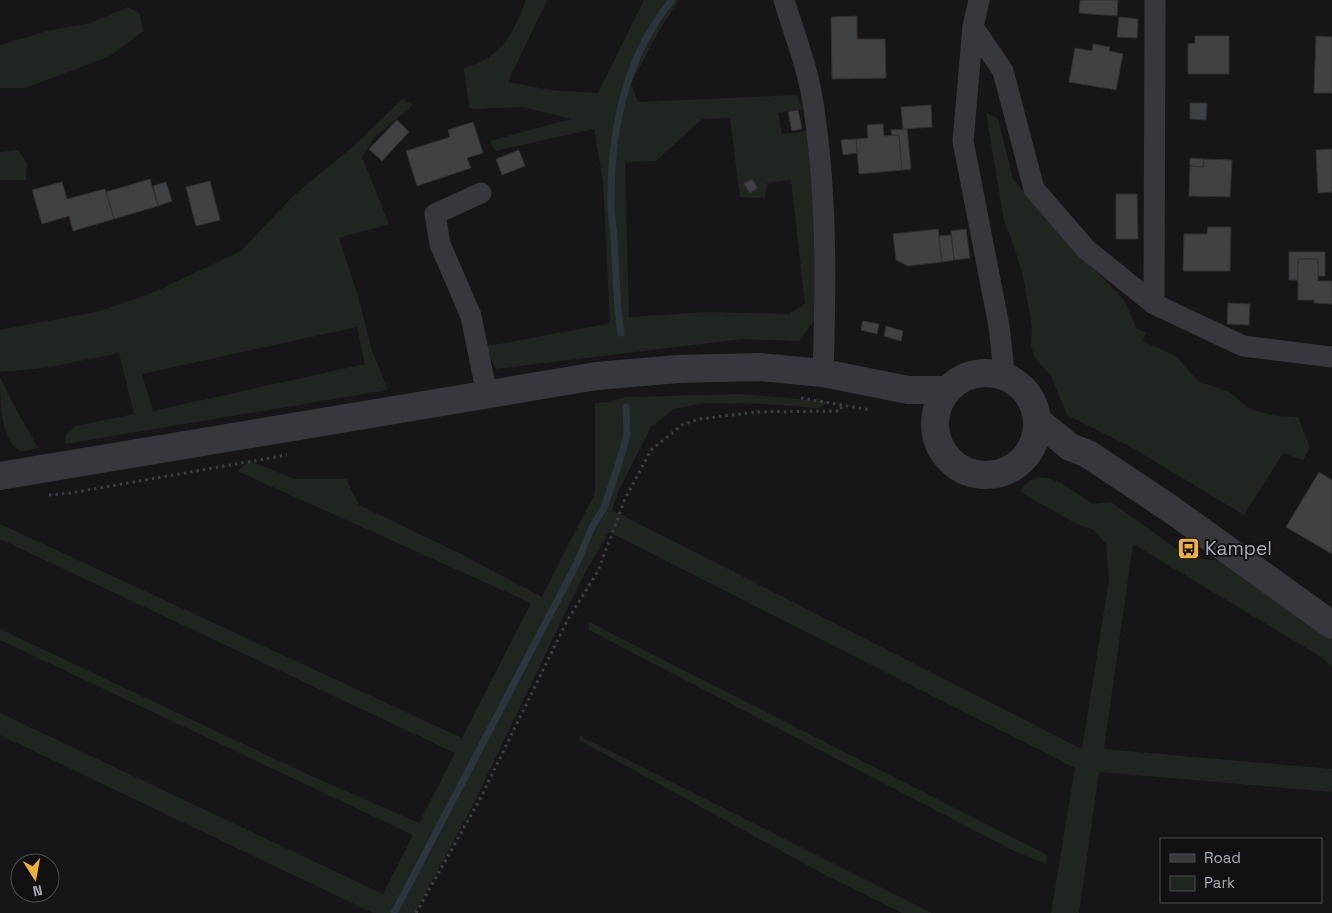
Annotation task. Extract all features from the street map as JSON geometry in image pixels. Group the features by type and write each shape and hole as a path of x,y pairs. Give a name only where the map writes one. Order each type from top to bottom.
{"street":[{"path":"784,0 813,101 822,190 825,310 823,373"},
{"path":"979,0 973,27 963,140 999,326 1002,368 1027,392 1035,406 1070,447"},
{"path":"1154,304 1155,0"},
{"path":"973,27 1003,71 1034,189 1086,249 1154,304 1242,346 1332,358"},
{"path":"481,192 435,214 440,244 471,316 487,395"},
{"path":"0,476 597,376 678,369 760,367 823,373 902,389 952,379 958,380 972,374 1002,368"},
{"path":"952,379 938,404 934,419 935,436 942,452 954,465 968,473 986,476 1002,473 1018,465 1029,453 1036,438 1041,411"},
{"path":"902,389 934,419"},
{"path":"1029,453 1070,447 1088,454 1172,510 1332,625"}],"path":[{"path":"952,379 980,359 1030,383 1041,411"},
{"path":"416,913 480,799 567,620 598,571 626,499 651,450 682,426 700,419 756,412 840,411 854,380"},
{"path":"797,397 842,406 883,411 902,389"},
{"path":"45,495 71,493 295,454"}],"green space":[{"path":"526,0 547,0 508,82 551,90 598,93 644,0 679,0 660,29 631,83 638,102 797,95 802,109 778,113 782,134 807,131 812,161 815,270 814,321 799,341 743,339 496,369 483,345 500,344 610,323 603,181 594,129 495,151 490,141 571,119 523,107 472,109 469,107 464,68 478,63 497,51 516,24","holes":["730,118 740,197 765,198 767,183 791,180 805,304 789,314 708,312 629,317 625,162 656,161 702,119"]},
{"path":"128,7 140,14 143,31 110,56 25,88 0,88 0,45 47,31 91,23"},
{"path":"402,99 413,105 375,137 362,157 389,224 339,238 358,296 372,351 388,390 65,444 66,434 76,426 134,414 119,353 44,368 0,372 0,330 100,311 152,293 241,251 293,196 356,144","holes":["357,327 365,364 153,411 142,374"]},
{"path":"986,113 998,118 1013,179 1041,213 1124,300 1137,329 1146,332 1143,341 1177,357 1198,381 1229,392 1250,409 1276,416 1298,417 1310,448 1303,460 1283,453 1244,515 1131,447 1067,415 1051,376 1035,358 1031,346 1032,327 1023,276 1004,221"},
{"path":"18,150 27,163 26,180 0,180 0,152"},
{"path":"0,377 38,448 23,451 15,447 10,441 1,408"},
{"path":"742,394 831,402 818,408 766,404 706,403 674,409 651,427 619,490 612,510 1082,749 1109,580 1106,544 1094,530 1077,524 1020,492 1027,483 1036,478 1045,478 1065,486 1093,504 1111,502 1188,557 1221,561 1332,636 1332,667 1321,657 1133,544 1104,749 1332,769 1332,792 1099,772 1079,913 1051,913 1075,768 609,532 581,580 473,805 415,913 373,913 0,735 0,713 383,894 413,835 0,640 0,629 309,775 419,823 455,753 0,539 0,524 462,738 531,603 237,471 250,461 295,479 346,479 359,505 459,553 542,597 595,493 595,403 610,402 626,397"},
{"path":"589,622 1047,855 1046,864 1014,851 589,630"},
{"path":"580,736 932,913 902,913 829,877 579,740"}],"building":[{"path":"1080,0 1118,0 1117,16 1079,13"},
{"path":"857,16 857,39 885,39 886,78 832,79 831,17"},
{"path":"1119,17 1138,19 1137,38 1117,37"},
{"path":"1195,36 1229,36 1229,74 1188,74 1188,44 1195,43"},
{"path":"1316,36 1332,37 1332,93 1314,93"},
{"path":"1093,44 1110,47 1109,51 1123,54 1116,90 1069,82 1075,48 1092,51"},
{"path":"1190,103 1207,103 1206,120 1190,119"},
{"path":"931,105 932,127 903,129 901,107"},
{"path":"798,110 802,129 792,131 788,112"},
{"path":"397,120 409,132 382,161 369,149"},
{"path":"473,122 483,153 467,158 471,168 417,186 406,151 450,137 448,130"},
{"path":"883,124 884,136 899,135 902,170 859,174 856,139 868,138 867,125"},
{"path":"907,129 911,169 902,170 899,135 892,135 891,130"},
{"path":"856,139 857,153 843,155 841,140"},
{"path":"1332,149 1332,192 1318,193 1316,150"},
{"path":"519,150 525,166 502,175 496,159"},
{"path":"1190,158 1204,159 1203,167 1190,166"},
{"path":"1204,159 1232,160 1230,197 1189,196 1190,166 1203,167"},
{"path":"150,179 158,206 114,219 106,192"},
{"path":"752,179 758,188 750,193 744,184"},
{"path":"210,181 220,220 196,226 186,187"},
{"path":"62,182 67,199 105,189 114,219 73,231 69,216 42,224 32,190"},
{"path":"166,182 172,201 158,206 153,186"},
{"path":"1116,194 1137,194 1138,239 1116,239"},
{"path":"1208,227 1231,227 1230,271 1183,271 1184,234 1207,234"},
{"path":"938,229 942,262 908,266 896,260 893,234"},
{"path":"966,229 970,258 954,260 951,231"},
{"path":"951,235 954,260 942,262 939,236"},
{"path":"1289,252 1325,252 1325,276 1318,276 1318,259 1298,259 1298,280 1289,280"},
{"path":"1298,259 1318,259 1318,281 1332,281 1332,304 1314,303 1314,300 1298,300"},
{"path":"1228,303 1250,304 1249,325 1227,324"},
{"path":"863,321 879,324 877,334 861,330"},
{"path":"886,326 903,331 901,341 884,336"},
{"path":"1319,472 1332,480 1332,554 1286,527"}],"waterway":[{"path":"621,333 611,208 611,180 617,125 631,72 642,47 672,0"},
{"path":"394,913 578,561 592,527 604,508 627,435 626,407"}],"place":[{"name":"Kampel","path":"1189,548"}]}
